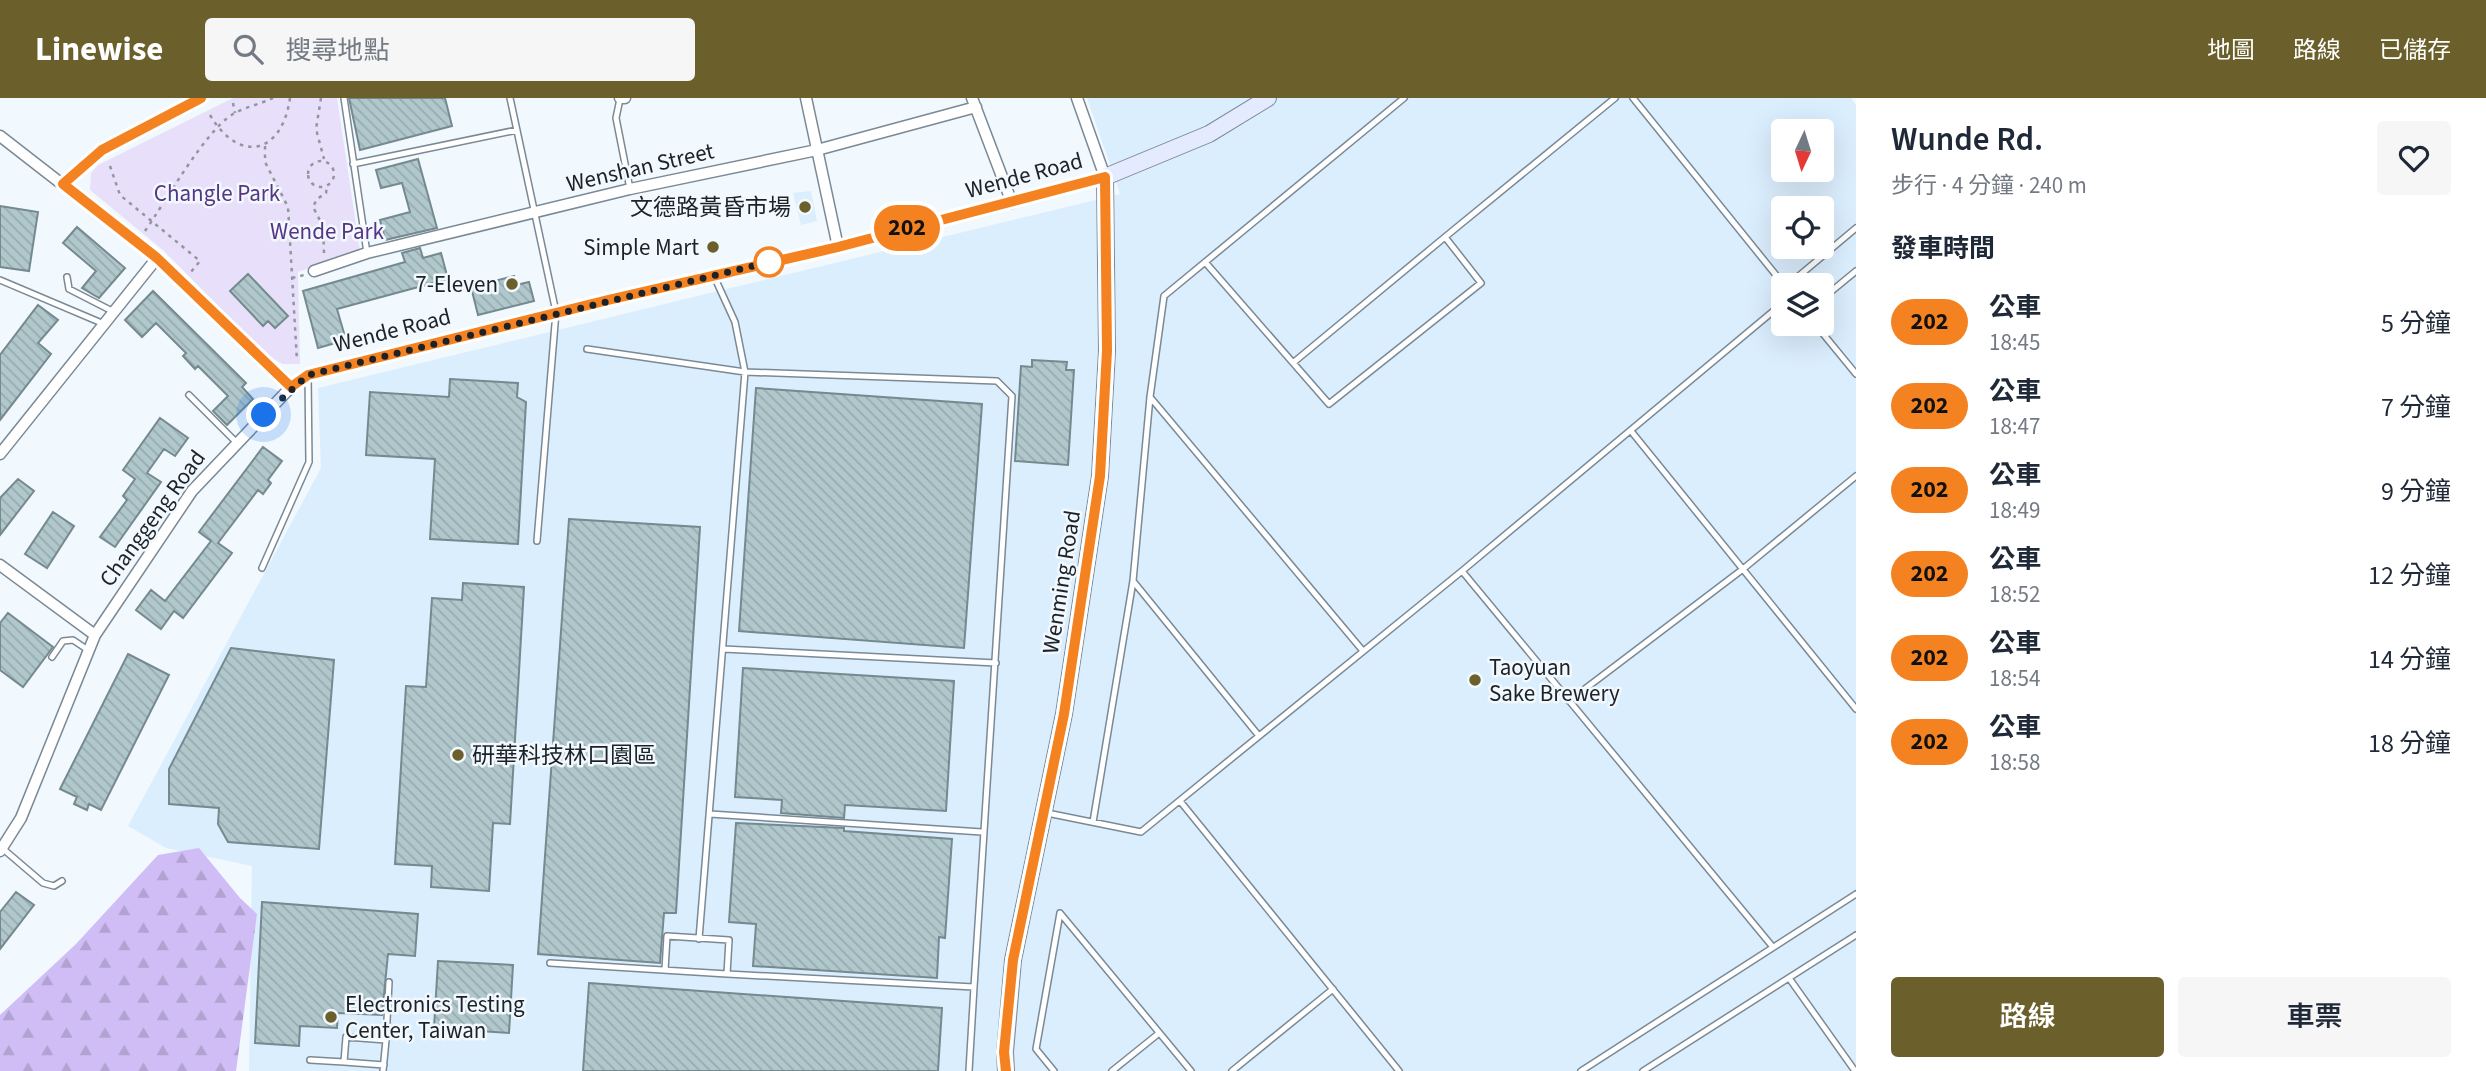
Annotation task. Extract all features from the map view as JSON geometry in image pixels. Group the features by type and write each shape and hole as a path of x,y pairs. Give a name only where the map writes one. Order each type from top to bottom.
{"street":[{"path":"63,184 102,150 201,98"},
{"path":"806,98 838,247"},
{"name":"Wenming Road","path":"1006,1071 1004,1052 1013,960 1064,714 1100,476 1107,351 1105,177 1077,98"},
{"name":"Wende Road","path":"291,387 308,375 713,274 838,247 1105,177 1209,134 1268,98"},
{"path":"974,102 1012,203"},
{"name":"Wenshan Street","path":"314,271 368,253 630,189 817,150 974,102"},
{"path":"0,136 157,258 291,387"},
{"path":"0,454 157,258"},
{"name":"Changgeng Road","path":"1,849 21,818 95,635 192,491 291,387"},
{"path":"1,568 95,635"}],"lane":[{"path":"344,98 368,253"},
{"path":"510,98 556,312 537,541"},
{"path":"622,98 617,118 630,189"},
{"path":"1093,822 1133,581 1150,397 1164,296 1404,98"},
{"path":"1294,362 1615,98"},
{"path":"1633,98 1776,273"},
{"path":"353,164 517,130"},
{"path":"1801,273 1856,228"},
{"path":"1205,262 1329,404 1481,283 1445,237"},
{"path":"1834,289 1856,271"},
{"path":"699,939 744,372 735,322 713,274"},
{"path":"66,277 69,289 114,312"},
{"path":"0,280 104,324"},
{"path":"1044,813 1141,832 1462,571 1771,313"},
{"path":"1825,336 1856,374"},
{"path":"587,349 744,372 997,380 1012,396 996,663 982,832 969,1071"},
{"path":"262,568 309,463 308,375"},
{"path":"189,394 236,442"},
{"path":"1150,397 1363,651"},
{"path":"1630,431 1856,709"},
{"path":"1569,701 1743,569 1856,476"},
{"path":"1462,571 1772,946"},
{"path":"1133,581 1259,736"},
{"path":"52,657 63,641 73,640 89,650"},
{"path":"723,649 996,663"},
{"path":"1180,801 1399,1071"},
{"path":"710,814 982,832"},
{"path":"1,849 43,883 54,886 62,881"},
{"path":"1581,1071 1856,894"},
{"path":"1054,1071 1036,1049 1060,914 1191,1071"},
{"path":"1643,1071 1856,935"},
{"path":"665,970 667,936 729,940 727,974"},
{"path":"550,963 974,988"},
{"path":"1788,978 1854,1071"},
{"path":"310,1060 384,1068 389,982"},
{"path":"1232,1071 1333,989"},
{"path":"1112,1071 1158,1034"},
{"path":"344,1062 346,1037 386,1040"}],"path":[{"path":"145,231 217,127 235,113 252,109 273,98"},
{"path":"290,98 285,118 265,146 265,162 288,207 297,361"},
{"path":"321,98 316,129 324,159 334,172 326,193 317,199 313,207 323,226 327,267"},
{"path":"233,103 235,113"},
{"path":"210,115 220,132 247,147 254,149 265,146"},
{"path":"324,159 310,168 308,176 315,186 327,186"},
{"path":"110,166 120,195 200,261 191,272"}],"shaded area":[{"path":"1087,98 1851,98 1856,105 1856,1071 249,1071 252,866 166,848 128,826 321,468 318,388 1120,194"},
{"name":"文德路黃昏市場","path":"811,191 817,221 801,225 793,193"}],"green space":[{"name":"Changle Park","path":"233,98 337,98 360,251 298,272 300,364 283,364 268,356 164,251 90,190 91,173 98,165"},
{"path":"199,848 240,898 257,914 236,1071 0,1071 0,1015 76,944 158,855"}],"building":[{"path":"349,98 445,98 452,126 360,150"},
{"path":"418,159 437,228 385,240 380,220 410,212 402,183 381,188 376,170"},
{"path":"0,206 38,212 29,271 0,267"},
{"path":"77,227 125,268 99,298 82,288 96,271 63,243"},
{"path":"420,248 423,258 441,253 448,279 337,309 346,340 318,348 303,291 405,262 402,253"},
{"path":"248,274 288,316 275,328 268,321 263,326 230,291"},
{"path":"514,276 516,285 529,282 534,301 478,315 471,287"},
{"path":"153,291 246,383 242,387 253,399 227,425 213,411 228,396 198,366 195,369 183,356 186,353 156,323 142,337 125,320"},
{"path":"38,305 58,320 38,343 51,354 0,420 0,355"},
{"path":"1032,360 1067,362 1066,370 1074,370 1068,465 1015,461 1021,366 1032,367"},
{"path":"450,379 518,383 517,397 526,402 518,544 430,539 435,459 366,455 370,392 449,397"},
{"path":"756,388 982,404 964,648 739,631"},
{"path":"160,418 188,438 175,456 164,449 147,473 161,482 115,547 100,537 127,500 123,496 135,479 123,470"},
{"path":"263,447 282,461 268,480 271,483 263,494 258,490 218,543 232,553 183,618 174,611 161,629 136,610 151,590 165,601 211,541 199,532"},
{"path":"18,479 34,491 0,535 0,498"},
{"path":"53,512 74,526 47,568 25,554"},
{"path":"569,519 700,527 676,913 664,913 660,963 538,954"},
{"name":"研華科技林口園區","path":"463,583 524,587 510,824 493,823 489,891 431,887 432,866 395,864 406,686 426,687 432,598 462,600"},
{"path":"8,613 53,647 23,687 0,670 0,623"},
{"path":"231,648 334,660 319,849 228,842 218,824 219,808 169,804 169,769"},
{"path":"128,654 169,675 101,810 89,804 87,810 74,804 77,797 60,789"},
{"path":"743,668 954,681 946,811 845,805 844,818 781,813 782,800 735,797"},
{"path":"736,823 844,828 844,831 952,839 945,938 939,937 937,978 753,966 756,924 729,922"},
{"path":"16,892 34,905 0,949 0,912"},
{"path":"262,902 418,914 415,956 388,954 382,1015 338,1013 337,1028 300,1026 299,1046 255,1043"},
{"path":"438,961 513,965 509,1033 434,1028"},
{"path":"589,983 942,1008 938,1071 583,1071"}],"bus line":[{"name":"202","path":"201,98 102,150 63,184 157,258 291,387 308,375 713,274 838,247 1105,177 1107,351 1100,476 1064,714 1013,960 1004,1052 1006,1071"}],"place":[{"name":"文德路黃昏市場","path":"805,207"},
{"name":"Simple Mart","path":"713,247"},
{"name":"7-Eleven","path":"512,284"},
{"name":"Taoyuan Sake Brewery","path":"1475,680"},
{"name":"研華科技林口園區","path":"458,755"},
{"name":"Electronics Testing Center, Taiwan","path":"331,1017"}],"route":[{"path":"264,415 291,387 308,375 769,262"}],"park label":[{"name":"Wende Park","path":"327,231"}]}
